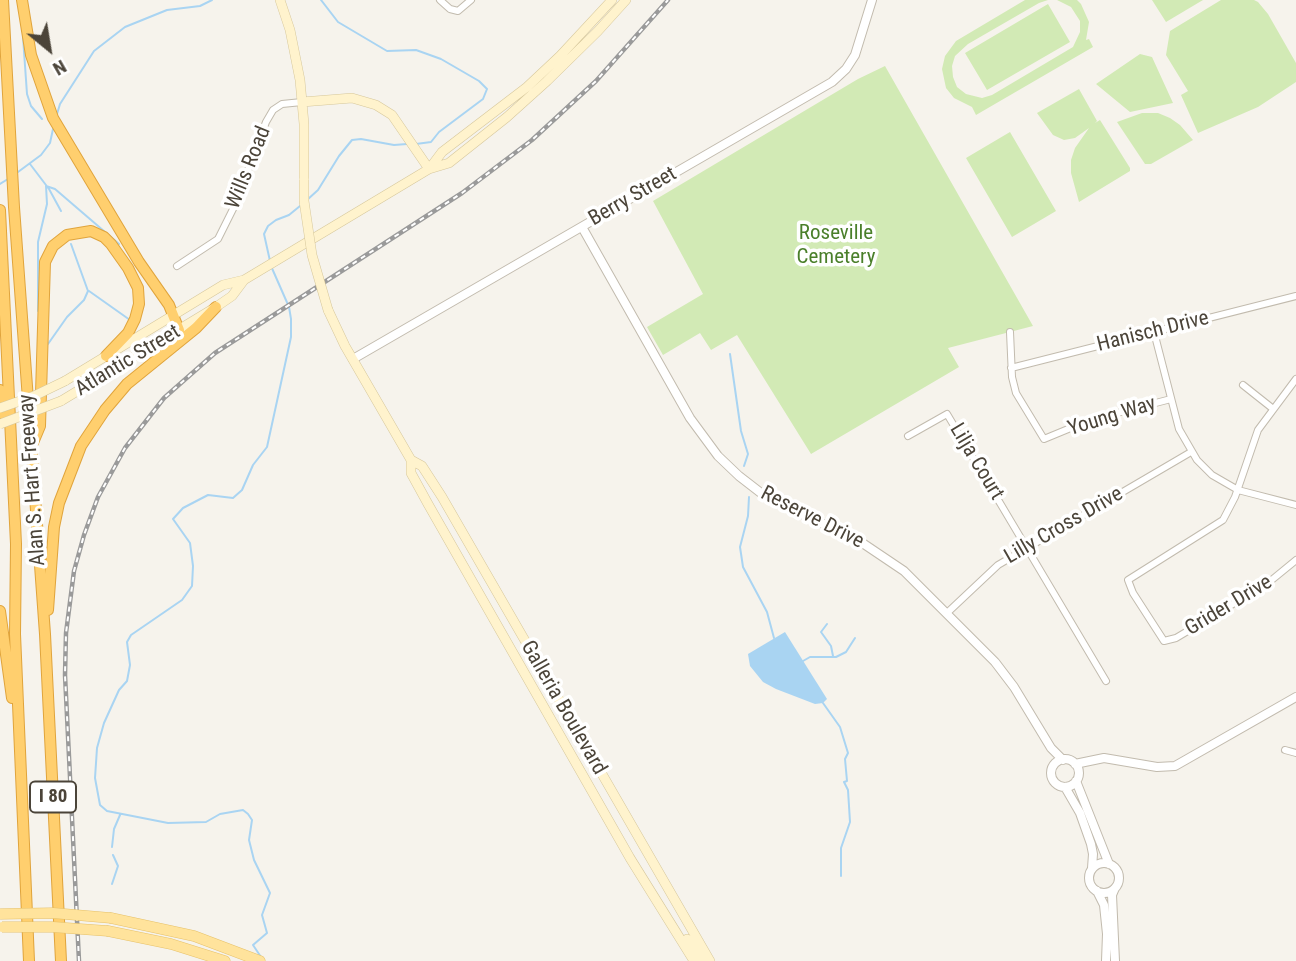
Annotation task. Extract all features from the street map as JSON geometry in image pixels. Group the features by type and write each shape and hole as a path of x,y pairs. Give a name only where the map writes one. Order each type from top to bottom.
{"highway":[{"name":"Alan S. Hart Freeway","path":"3,0 30,448 45,634 61,961"},
{"path":"22,0 31,55 53,118 139,262 169,305 179,330"},
{"name":"Alan S. Hart Freeway","path":"0,212 16,544 15,634 29,961"},
{"path":"30,448 40,426 45,262 53,246 67,235 91,231 104,237 128,268 138,288 139,304 135,319 128,333 106,356"},
{"path":"45,634 54,527 59,503 81,446 104,410 127,384 196,328 216,307"},
{"path":"0,390 13,468"},
{"path":"0,611 8,681 19,725"}],"main road":[{"name":"Galleria Boulevard","path":"281,0 290,30 302,102 304,201 312,255 328,310 411,460 411,473 428,504 629,858 694,961"},
{"name":"Atlantic Street","path":"429,169 442,152 527,87 612,0"},
{"name":"Atlantic Street","path":"0,408 34,396 65,380 223,285 244,280 429,169 449,163 541,86 626,0"},
{"path":"541,86 545,77 587,36 589,26"},
{"name":"Wills Road","path":"302,102 352,98 368,101 392,116 429,169"},
{"name":"Atlantic Street","path":"0,424 61,401 216,307 232,296 244,280"},
{"name":"Galleria Boulevard","path":"411,460 422,466 442,497 710,961"},
{"path":"661,909 673,917 701,961"},
{"path":"0,914 53,913 111,918 172,929 260,961"},
{"path":"1,928 53,927 108,931 160,941 225,961"}],"street":[{"path":"440,0 450,9 458,11 471,0"},
{"name":"Berry Street","path":"353,359 832,82 846,69 855,55 872,0"},
{"name":"Wills Road","path":"177,266 218,239 235,205 265,122 273,110 282,104 302,102"},
{"name":"Reserve Drive","path":"582,227 690,418 725,464 770,500 839,530 879,553 911,577 1005,674 1051,748 1063,760"},
{"name":"Hanisch Drive","path":"1011,368 1296,296"},
{"name":"Young Way","path":"1010,332 1011,368 1016,393 1044,439 1090,420 1171,399"},
{"path":"1154,332 1179,429 1191,452 1212,475 1238,490 1296,505"},
{"path":"1238,490 1252,442 1272,408 1296,379"},
{"path":"1243,385 1272,408"},
{"name":"Lilja Court","path":"908,436 947,414 1028,548"},
{"name":"Lilly Cross Drive","path":"947,613 990,571 1191,452"},
{"name":"Grider Drive","path":"1238,490 1228,513 1217,525 1128,580 1133,593 1164,641 1176,638 1268,583 1296,560"},
{"path":"1028,548 1106,681"},
{"path":"1077,767 1104,758 1157,767 1175,766 1296,697"},
{"name":"Reserve Drive","path":"1051,748 1052,768"},
{"path":"1284,750 1296,753"},
{"path":"1077,767 1063,760 1052,768 1054,781 1065,787 1080,813 1091,844 1093,854 1090,882 1104,905 1106,961"},
{"path":"1077,767 1076,781 1109,864"},
{"path":"1065,787 1076,781"},
{"path":"1092,870 1099,864 1109,864 1119,875 1112,895 1115,961"},
{"path":"1097,891 1107,893 1115,888"}],"green space":[{"path":"1025,0 1048,0 968,44 955,56 953,77 957,87 966,94 982,98 992,95 1073,47 1080,32 1080,21 1071,7 1057,0 1077,0 1081,4 1089,22 1086,40 1089,39 1093,47 976,115 972,107 954,98 946,88 942,69 945,56 956,41"},
{"path":"1152,0 1203,0 1166,22"},
{"path":"1221,0 1258,2 1268,14 1296,63 1296,82 1258,107 1198,133 1181,95 1188,91 1166,55 1170,31"},
{"path":"1048,4 1070,42 987,90 965,53"},
{"path":"1140,54 1152,57 1173,103 1130,112 1096,84"},
{"name":"Roseville Cemetery","path":"885,66 1033,326 948,348 959,367 811,454 737,335 711,350 700,333 663,355 647,327 703,294 653,201 858,79"},
{"path":"1079,89 1097,121 1095,123 1100,120 1130,171 1079,202 1071,173 1071,160 1075,148 1089,128 1075,138 1064,140 1053,135 1037,113"},
{"path":"1142,113 1158,113 1170,118 1193,140 1151,164 1145,164 1117,122"},
{"path":"1010,132 1056,211 1012,237 966,158"}],"water":[{"path":"785,632 827,699 823,703 815,704 776,689 763,682 750,666 748,654"}],"waterway":[{"path":"57,114 60,104 94,51 125,27 167,10 200,6 212,0"},
{"path":"321,0 338,22 387,51 416,50 441,59 479,81 487,89 483,99 439,132 431,142 416,144"},
{"path":"23,37 27,94 31,106 42,119"},
{"path":"18,172 41,155 50,143 53,129"},
{"path":"307,200 318,190 352,140 407,144"},
{"path":"30,164 61,211"},
{"path":"0,184 8,179"},
{"path":"38,311 38,242 47,204 46,186 55,189 119,244"},
{"path":"270,261 264,234 268,226 300,206"},
{"path":"48,344 67,317 84,300 88,291 71,244"},
{"path":"261,957 253,945 267,933 262,915 270,893 254,860 249,840 252,820 248,814 243,810 220,814 206,822 168,823 107,811 100,805 95,778 97,748 104,723 119,690 127,681 130,665 127,642 131,635 182,600 192,586 190,543 173,519 183,508 208,495 233,498 242,490 253,465 267,447 291,337 289,307 271,266"},
{"path":"89,291 130,320"},
{"path":"730,354 741,431 748,454 744,466"},
{"path":"749,497 748,516 740,547 743,567 767,612 774,638"},
{"path":"827,624 821,632 831,646 833,656"},
{"path":"803,661 810,657 836,657 846,652 855,638"},
{"path":"823,703 840,727 848,753 845,759 847,781 844,782 848,790 850,822 841,848 841,876"},
{"path":"112,847 114,829 120,815"},
{"path":"112,884 118,866 113,855"}],"railway":[{"path":"79,961 65,675 66,633 74,571 84,535 98,497 125,448 164,398 215,353 462,193 532,140 596,81 668,0"}]}
